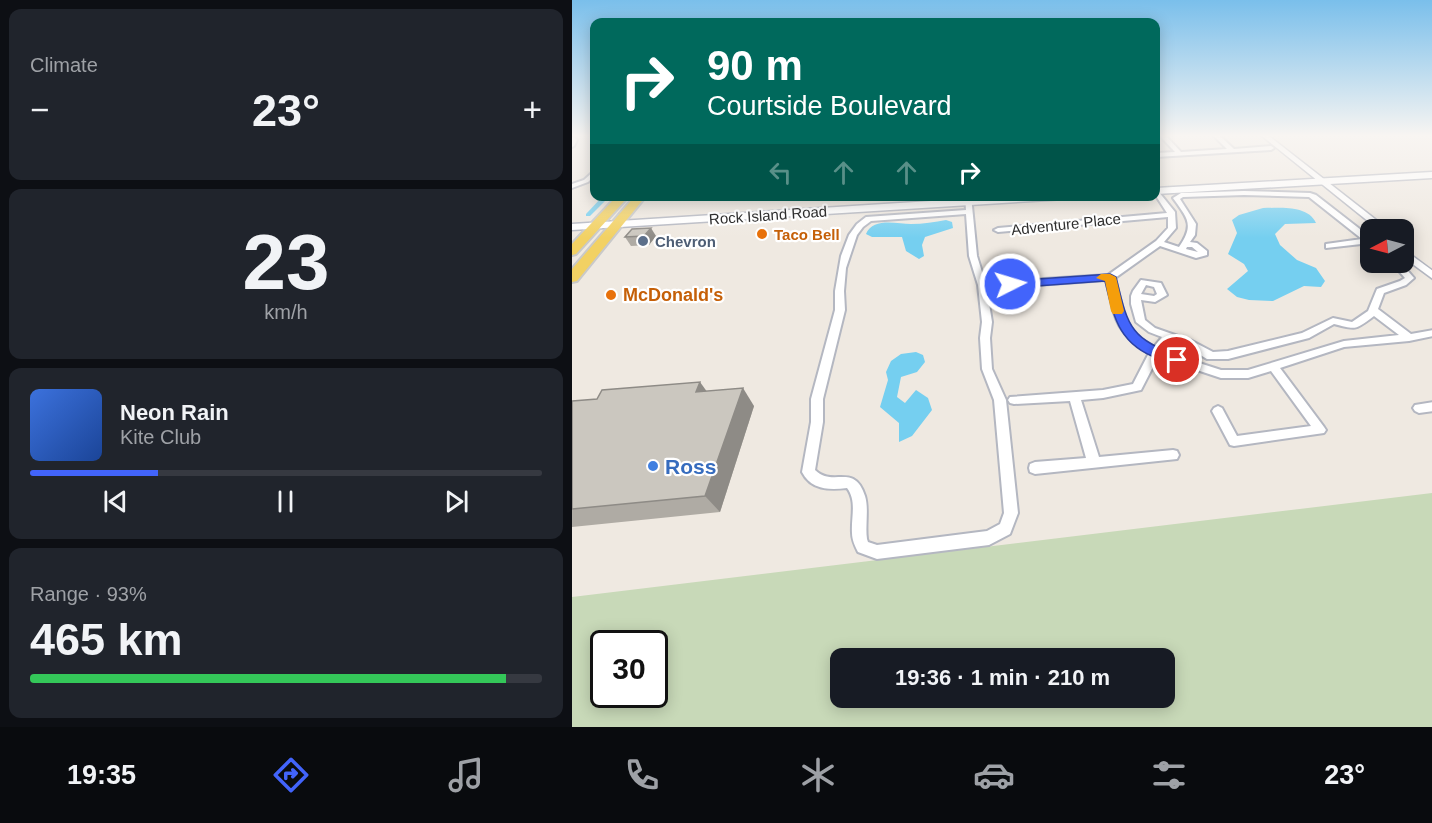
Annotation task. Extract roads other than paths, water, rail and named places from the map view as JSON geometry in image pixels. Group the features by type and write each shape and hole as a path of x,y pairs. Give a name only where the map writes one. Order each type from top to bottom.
{"main road":[{"path":"1160,192 1433,171"},
{"path":"1160,186 1433,176"},
{"path":"572,251 619,201"},
{"path":"572,278 637,201"},
{"name":"Rock Island Road","path":"600,222 984,201"},
{"path":"572,220 600,222"},
{"path":"572,227 600,222"}],"street":[{"path":"1302,170 1370,219"},
{"path":"1304,170 1361,219"},
{"path":"572,186 590,177"},
{"path":"1159,243 1183,247 1195,228 1192,219 1176,198 1181,195 1265,191 1314,196 1360,234"},
{"path":"1010,284 1110,277 1159,243 1172,228 1171,212 1160,197"},
{"path":"1156,201 1170,216"},
{"path":"968,202 973,256 982,285 987,322 985,338 987,369 1000,400 1011,513 1005,529 989,538 877,552 863,547 857,536 861,503 855,487 850,482 821,483 813,480 808,472 817,422 817,399 840,310 839,289 851,239 858,227 869,219 968,202"},
{"name":"Adventure Place","path":"998,231 1134,217 1170,216"},
{"path":"1329,246 1360,242"},
{"path":"1414,251 1433,266"},
{"path":"1414,261 1433,276"},
{"path":"1136,296 1141,322 1211,356 1228,355 1305,336 1333,321 1354,326 1372,313 1380,291 1403,284 1410,278 1407,273"},
{"path":"1110,277 1120,320 1133,339 1155,352 1221,374 1248,374 1274,368 1291,359 1344,344 1409,338 1433,333"},
{"path":"1373,310 1409,338"},
{"path":"1014,400 1103,394 1137,387 1155,352 1168,336"},
{"path":"1218,411 1234,441 1320,430 1274,368"},
{"path":"1074,395 1094,462"},
{"path":"1419,408 1433,406"},
{"path":"1035,468 1173,455"}],"water":[{"path":"1263,208 1300,210 1312,217 1316,223 1285,224 1275,234 1280,245 1297,260 1316,268 1325,281 1321,287 1304,286 1273,301 1237,297 1227,289 1248,271 1244,264 1228,254 1237,233 1232,220 1239,215"},
{"path":"946,220 952,222 953,228 925,237 922,245 924,256 919,259 906,251 902,237 872,237 866,234 874,225 880,223 915,224"},
{"path":"916,352 923,355 925,362 917,372 901,377 897,397 905,403 916,390 928,398 932,410 912,436 899,442 899,423 880,407 888,380 886,372 891,361 901,354"}],"waterway":[{"path":"588,215 602,201"}],"place":[{"name":"Taco Bell","path":"762,234"},
{"name":"Chevron","path":"643,241"},
{"name":"McDonald's","path":"611,295"},
{"name":"Ross","path":"653,466"}]}
